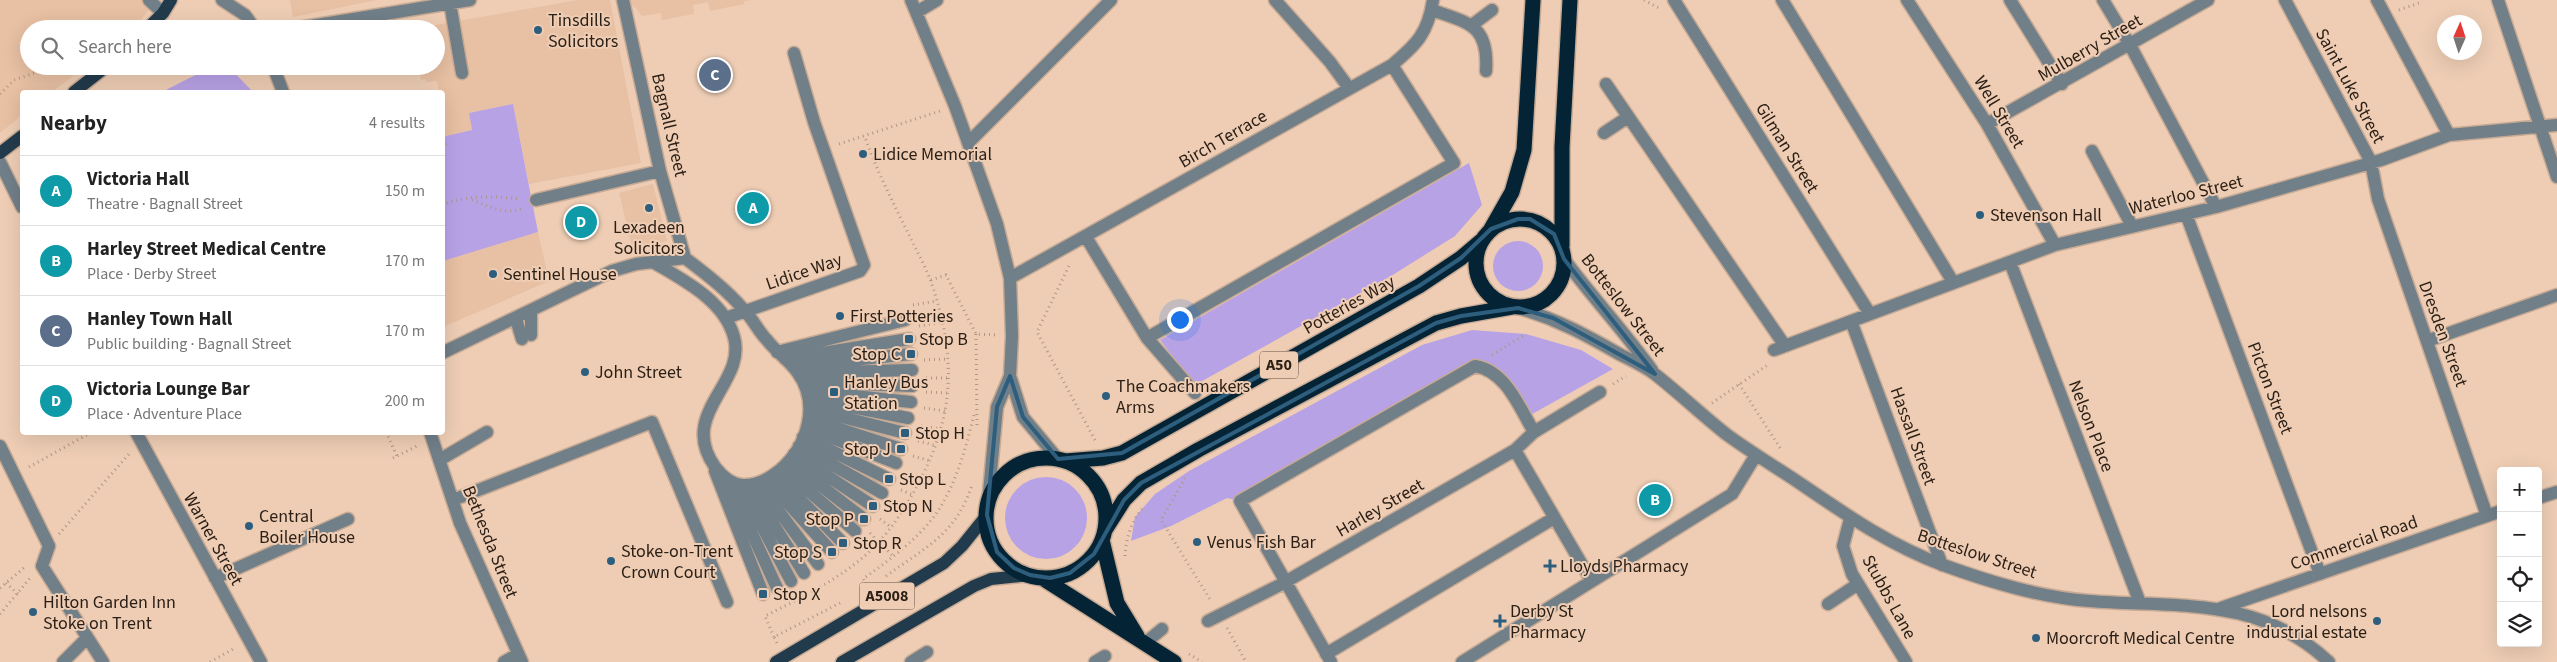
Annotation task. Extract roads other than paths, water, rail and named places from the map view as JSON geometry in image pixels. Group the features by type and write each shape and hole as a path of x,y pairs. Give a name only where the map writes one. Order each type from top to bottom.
{"highway":[{"path":"1533,0 1524,150 1512,192 1491,229 1481,240 1476,255 1476,272 1482,287 1498,302 1515,308 1539,304 1552,295 1561,280 1565,265 1563,253 1562,147 1570,0"},
{"path":"1491,229 1503,222 1518,218 1530,220 1545,226 1554,234 1563,253"},
{"name":"Potteries Way","path":"1062,460 1103,458 1122,453 1419,286 1461,258 1481,240"},
{"name":"A50","path":"1104,535 1124,500 1141,484 1198,450 1436,323 1462,316 1515,308"},
{"path":"1142,643 1116,603 1104,535 1106,508 1100,490 1084,471 1062,460 1034,459 1015,467 998,483 987,509 990,537 997,552 1014,568 1036,576 1070,593 1142,643 1174,662"},
{"path":"1036,576 1062,576 1080,568 1094,554 1104,535"}],"main road":[{"path":"156,20 171,0"},
{"path":"77,90 96,75"},
{"path":"0,154 20,138"},
{"name":"A5008","path":"780,660 944,563 962,546 987,509"},
{"name":"A5008","path":"842,662 974,586 991,579 1036,576"}],"street":[{"path":"149,0 163,13"},
{"path":"222,0 245,15 249,20"},
{"path":"345,20 470,0"},
{"name":"Bagnall Street","path":"623,0 660,171 685,258"},
{"path":"911,0 955,106 997,224 1010,278 1012,336 1010,376 997,407 987,509"},
{"path":"916,12 938,0"},
{"path":"968,143 1111,0"},
{"path":"1275,0 1330,62 1349,88"},
{"name":"Gilman Street","path":"1674,0 1870,314"},
{"path":"1782,0 1953,282"},
{"name":"Well Street","path":"1907,0 1988,124 2055,245"},
{"path":"2010,0 2062,84"},
{"path":"2102,0 2130,45 2216,207"},
{"name":"Mulberry Street","path":"1988,124 2208,0"},
{"name":"Saint Luke Street","path":"2285,0 2371,162"},
{"path":"2377,0 2449,134"},
{"path":"2498,0 2557,177"},
{"path":"450,2 462,72"},
{"path":"1432,5 1472,25 1488,51 1486,71"},
{"name":"Birch Terrace","path":"1010,278 1392,65 1417,43 1428,26 1432,5"},
{"path":"1472,25 1492,10"},
{"name":"Lidice Way","path":"726,318 860,271 864,266 863,258 824,148 794,53"},
{"path":"1148,338 1454,163 1392,65"},
{"path":"276,75 282,90"},
{"path":"1604,133 1628,117 1606,84"},
{"name":"Waterloo Street","path":"1628,117 1779,348 2055,245 2216,207 2371,162 2449,134 2557,125"},
{"path":"2092,150 2132,226"},
{"path":"0,162 20,203"},
{"name":"Dresden Street","path":"2371,162 2378,199 2487,516"},
{"path":"532,200 660,171"},
{"name":"Picton Street","path":"2186,214 2320,574"},
{"path":"1086,237 1148,338 1194,393"},
{"name":"Botteslow Street","path":"1563,253 1597,304 1628,336 1655,374"},
{"path":"445,352 531,312 590,279 636,264 685,258 719,284 746,311 785,430 832,552"},
{"path":"653,262 691,284 726,318 735,339 734,364 710,407 705,422 704,436 711,462 763,594"},
{"name":"Nelson Place","path":"2010,262 2140,603"},
{"path":"2427,341 2557,295"},
{"name":"Botteslow Street","path":"1515,308 1553,318 1655,374 1700,413 1756,455 1850,519 1897,546 1942,564 2004,585 2048,594 2087,601 2140,603 2245,613 2268,622 2296,638 2329,662"},
{"path":"516,319 526,337 531,312"},
{"path":"777,588 785,430 905,320"},
{"name":"Hassall Street","path":"1851,320 1942,564"},
{"path":"711,462 721,475 909,338"},
{"path":"785,430 911,354"},
{"path":"1534,432 1505,385 1495,373 1486,368 1475,366 1240,501 1283,584 1329,658 1554,518"},
{"path":"785,430 912,370"},
{"path":"1010,376 1024,417 1040,440 1062,460"},
{"path":"785,430 912,386"},
{"name":"Harley Street","path":"1208,621 1283,584 1515,450 1534,432 1600,392"},
{"path":"785,430 910,402"},
{"path":"785,430 908,418"},
{"path":"453,500 652,422 727,602"},
{"path":"785,430 905,433"},
{"path":"785,430 901,449"},
{"path":"785,430 896,463"},
{"path":"785,430 889,479"},
{"path":"785,430 882,493"},
{"path":"785,430 873,506"},
{"path":"785,430 864,519"},
{"path":"785,430 855,532"},
{"path":"785,430 843,543"},
{"path":"785,430 818,564"},
{"path":"785,430 804,573"},
{"path":"785,430 791,581"},
{"path":"441,459 487,432"},
{"name":"Bethesda Street","path":"432,436 441,459 460,523 520,658"},
{"name":"Warner Street","path":"139,440 261,662"},
{"path":"0,446 49,546 42,566 103,662"},
{"path":"1515,450 1591,580"},
{"path":"1462,662 1732,494 1756,455"},
{"path":"2542,497 2557,492"},
{"name":"Commercial Road","path":"2218,609 2498,512"},
{"path":"215,578 348,519"},
{"name":"Stubbs Lane","path":"1850,519 1843,546 1852,574 1906,662"},
{"path":"1828,604 1858,584"},
{"path":"1142,643 1162,629"},
{"path":"63,662 86,638"},
{"path":"910,662 927,652"},
{"path":"504,662 520,658"}],"place":[{"name":"Tinsdills Solicitors","path":"538,30"},
{"name":"Hanley Town Hall","path":"715,75"},
{"name":"Lidice Memorial","path":"863,154"},
{"name":"Lexadeen Solicitors","path":"649,208"},
{"name":"Victoria Hall","path":"753,208"},
{"name":"Stevenson Hall","path":"1980,215"},
{"name":"Victoria Lounge Bar","path":"581,222"},
{"name":"Sentinel House","path":"493,274"},
{"name":"First Potteries","path":"840,316"},
{"name":"Stop B","path":"909,339"},
{"name":"Stop C","path":"911,354"},
{"name":"John Street","path":"585,372"},
{"name":"Hanley Bus Station","path":"834,392"},
{"name":"The Coachmakers Arms","path":"1106,396"},
{"name":"Stop H","path":"905,433"},
{"name":"Stop J","path":"901,449"},
{"name":"Stop L","path":"889,479"},
{"name":"Harley Street Medical Centre","path":"1655,500"},
{"name":"Stop N","path":"873,506"},
{"name":"Stop P","path":"864,519"},
{"name":"Central Boiler House","path":"249,526"},
{"name":"Venus Fish Bar","path":"1197,542"},
{"name":"Stop R","path":"843,543"},
{"name":"Stop S","path":"832,552"},
{"name":"Stoke-on-Trent Crown Court","path":"611,561"},
{"name":"Lloyds Pharmacy","path":"1550,566"},
{"name":"Stop X","path":"763,594"},
{"name":"Hilton Garden Inn Stoke on Trent","path":"33,612"},
{"name":"Derby St Pharmacy","path":"1500,621"},
{"name":"Lord nelsons industrial estate","path":"2377,621"},
{"name":"Moorcroft Medical Centre","path":"2036,638"}]}
